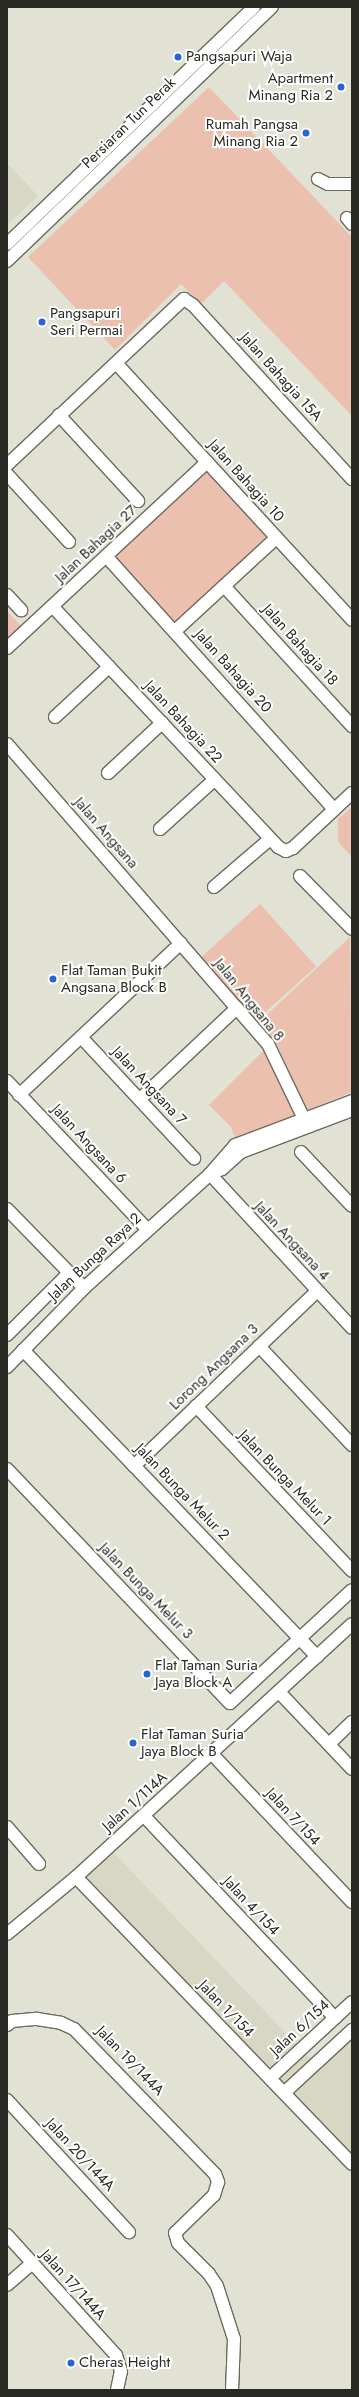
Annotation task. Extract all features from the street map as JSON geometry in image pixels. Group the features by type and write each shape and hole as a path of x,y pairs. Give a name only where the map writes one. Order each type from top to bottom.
{"street":[{"name":"Persiaran Tun Perak","path":"8,240 254,7"},
{"name":"Persiaran Tun Perak","path":"7,261 272,7"},
{"path":"318,179 328,184 352,184"},
{"name":"Jalan Bahagia 15A","path":"116,363 184,299 193,305 352,479"},
{"path":"7,465 116,363"},
{"name":"Jalan Bahagia 10","path":"116,363 352,620"},
{"path":"59,415 138,501"},
{"name":"Jalan Bahagia 27","path":"7,648 53,607 207,462"},
{"path":"7,474 69,542"},
{"path":"175,631 276,538"},
{"name":"Jalan Bahagia 20","path":"106,556 175,631 334,810"},
{"name":"Jalan Bahagia 18","path":"224,586 352,726"},
{"path":"7,595 21,610"},
{"name":"Jalan Bahagia 22","path":"53,607 270,839 286,851 293,848 334,810"},
{"path":"55,717 109,667"},
{"path":"108,773 162,723"},
{"name":"Jalan Angsana","path":"7,744 181,943"},
{"path":"160,829 214,780"},
{"path":"334,810 352,793"},
{"path":"214,887 270,839"},
{"path":"300,876 352,929"},
{"path":"19,1095 181,943"},
{"name":"Jalan Angsana 8","path":"181,943 268,1044 305,1121"},
{"path":"140,1099 237,1008"},
{"name":"Jalan Angsana 7","path":"81,1038 194,1158"},
{"name":"Jalan Angsana 6","path":"7,1081 147,1229"},
{"name":"Jalan Bunga Raya 2","path":"7,1367 84,1288 147,1229 210,1174 217,1162 235,1145 305,1121 352,1101"},
{"name":"Jalan Bunga Raya 2","path":"305,1121 352,1110"},
{"path":"301,1152 352,1206"},
{"name":"Jalan Angsana 4","path":"210,1174 352,1328"},
{"path":"8,1212 84,1288"},
{"path":"7,1335 69,1273"},
{"name":"Lorong Angsana 3","path":"134,1466 317,1291"},
{"path":"258,1346 352,1444"},
{"name":"Jalan Bunga Melur 2","path":"23,1350 317,1657"},
{"name":"Jalan Bunga Melur 1","path":"196,1406 352,1571"},
{"name":"Jalan Bunga Melur 3","path":"7,1469 230,1703 352,1590"},
{"name":"Jalan 1/114A","path":"7,1934 76,1877 144,1816 352,1624"},
{"path":"279,1692 352,1769"},
{"path":"328,1744 352,1722"},
{"name":"Jalan 7/154","path":"212,1754 352,1902"},
{"name":"Jalan 4/154","path":"144,1816 335,2018"},
{"path":"7,1827 39,1864"},
{"name":"Jalan 1/154","path":"76,1877 352,2164"},
{"name":"Jalan 6/154","path":"270,2078 352,2002"},
{"name":"Jalan 19/144A","path":"7,2025 12,2021 37,2019 61,2022 74,2029 210,2167 218,2182 214,2195 175,2233 176,2238 217,2286 234,2339 232,2390"},
{"path":"284,2093 351,2032"},
{"name":"Jalan 20/144A","path":"7,2100 129,2232"},
{"name":"Jalan 17/144A","path":"7,2235 116,2355 121,2371 117,2390"},
{"path":"7,2285 32,2263"}],"shaded area":[{"path":"209,87 352,237 352,416 224,281 201,304 181,284 115,350 28,257"},
{"path":"7,163 38,196 7,225"},
{"path":"206,470 268,539 172,626 109,557"},
{"path":"7,611 21,626 7,639"},
{"path":"352,807 352,857 338,842 338,819"},
{"path":"260,904 316,966 256,1021 200,958"},
{"path":"350,937 352,1092 307,1110 276,1042 259,1022"},
{"path":"265,1049 297,1115 236,1141 231,1127 209,1105"},
{"path":"113,1852 318,2067 352,2037 352,2161 83,1879"}],"place":[{"name":"Pangsapuri Waja","path":"178,57"},
{"name":"Apartment Minang Ria 2","path":"341,87"},
{"name":"Rumah Pangsa Minang Ria 2","path":"306,133"},
{"name":"Pangsapuri Seri Permai","path":"42,322"},
{"name":"Flat Taman Bukit Angsana Block B","path":"53,979"},
{"name":"Flat Taman Suria Jaya Block A","path":"147,1674"},
{"name":"Flat Taman Suria Jaya Block B","path":"133,1743"},
{"name":"Cheras Height","path":"71,2363"}]}
